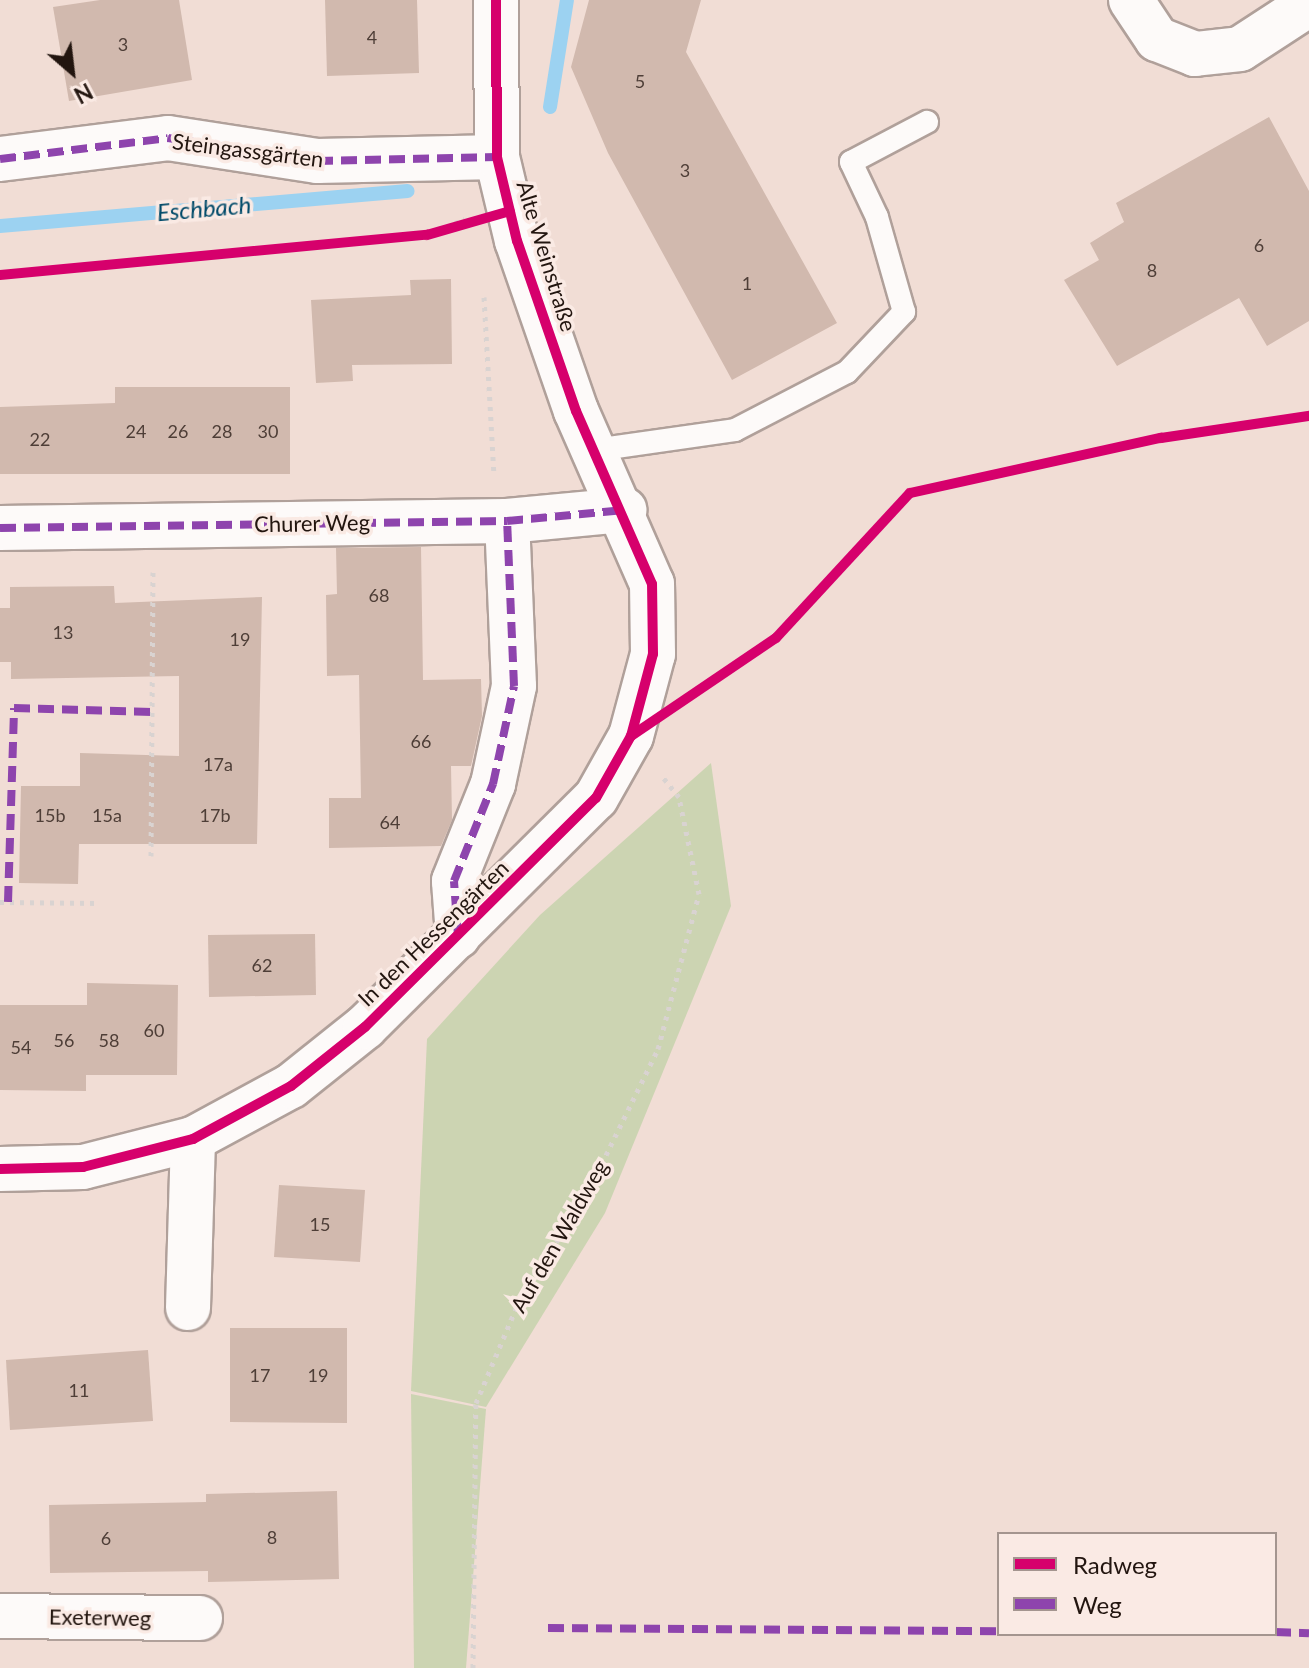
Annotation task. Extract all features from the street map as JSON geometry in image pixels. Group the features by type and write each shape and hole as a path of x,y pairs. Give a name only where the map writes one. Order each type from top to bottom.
{"street":[{"name":"Alte Weinstraße","path":"496,0 497,157 510,211 571,397 624,510"},
{"path":"1131,0 1157,39 1195,54 1240,49 1309,4"},
{"name":"Steingassgärten","path":"0,159 168,138 317,161 497,157"},
{"name":"Churer Weg","path":"0,528 501,521 624,510"},
{"name":"In den Hessengärten","path":"0,1169 83,1167 193,1139 291,1086 365,1027 596,798 631,736 653,654 652,584 624,510"},
{"name":"In den Hessengärten","path":"458,936 454,881 493,784 514,686 501,521"},
{"path":"188,1308 193,1139"},
{"name":"Exeterweg","path":"0,1616 200,1618"}],"lane":[{"path":"595,450 735,430 847,372 904,312 877,217 851,162 927,122"}],"path":[{"path":"0,275 427,235 467,219 510,211"},
{"path":"467,219 470,232"},
{"path":"482,287 501,521"},
{"path":"631,736 776,638 910,493 1161,438 1309,416"},
{"path":"151,856 153,527"},
{"path":"0,902 99,903"}],"green space":[{"path":"711,763 731,906 605,1213 486,1407 411,1391 427,1039 540,915"},
{"path":"411,1394 486,1409 466,1668 414,1668"}],"building":[{"path":"100,0 179,0 192,80 69,101 53,7"},
{"path":"325,0 417,0 419,73 327,76"},
{"path":"589,0 701,0 686,52 837,323 732,380 608,153 571,67"},
{"path":"1269,117 1309,191 1309,321 1267,346 1239,298 1117,366 1064,280 1099,260 1090,243 1124,222 1116,203"},
{"path":"451,279 452,364 352,365 353,381 316,383 311,300 411,295 410,280"},
{"path":"115,387 290,387 290,474 0,474 0,407 115,403"},
{"path":"421,547 423,680 481,679 482,716 471,766 451,766 452,820 441,846 329,848 329,798 361,798 359,675 327,676 326,595 337,594 336,548"},
{"path":"114,586 115,603 262,597 257,844 79,844 78,884 19,883 21,786 80,786 80,753 179,756 179,676 11,679 11,662 0,662 0,608 10,608 10,587"},
{"path":"315,934 316,995 209,997 208,935"},
{"path":"87,983 178,985 177,1075 86,1075 86,1091 0,1090 0,1005 87,1005"},
{"path":"279,1185 365,1190 360,1262 274,1257"},
{"path":"230,1328 347,1328 347,1423 230,1422"},
{"path":"148,1350 153,1421 10,1430 6,1360"},
{"path":"337,1491 339,1579 208,1582 208,1571 50,1573 49,1505 206,1502 206,1494"}],"waterway":[{"name":"Eschbach","path":"550,107 567,0"},
{"name":"Eschbach","path":"0,226 408,191"}],"marked path":[{"path":"0,159 168,138 317,161 497,157"},
{"path":"0,528 507,521 624,510"},
{"path":"458,936 454,881 493,784 514,686 507,521"},
{"path":"8,902 14,708 152,712"},
{"path":"548,1628 997,1631"},
{"path":"1277,1632 1309,1633"}],"cycle path":[{"path":"0,1169 83,1167 193,1139 291,1086 365,1027 596,798 631,736 653,654 652,584 576,411 517,241 497,157 496,0"},
{"path":"0,275 427,235 510,211"},
{"path":"631,736 776,638 910,493 1161,438 1309,416"}]}
